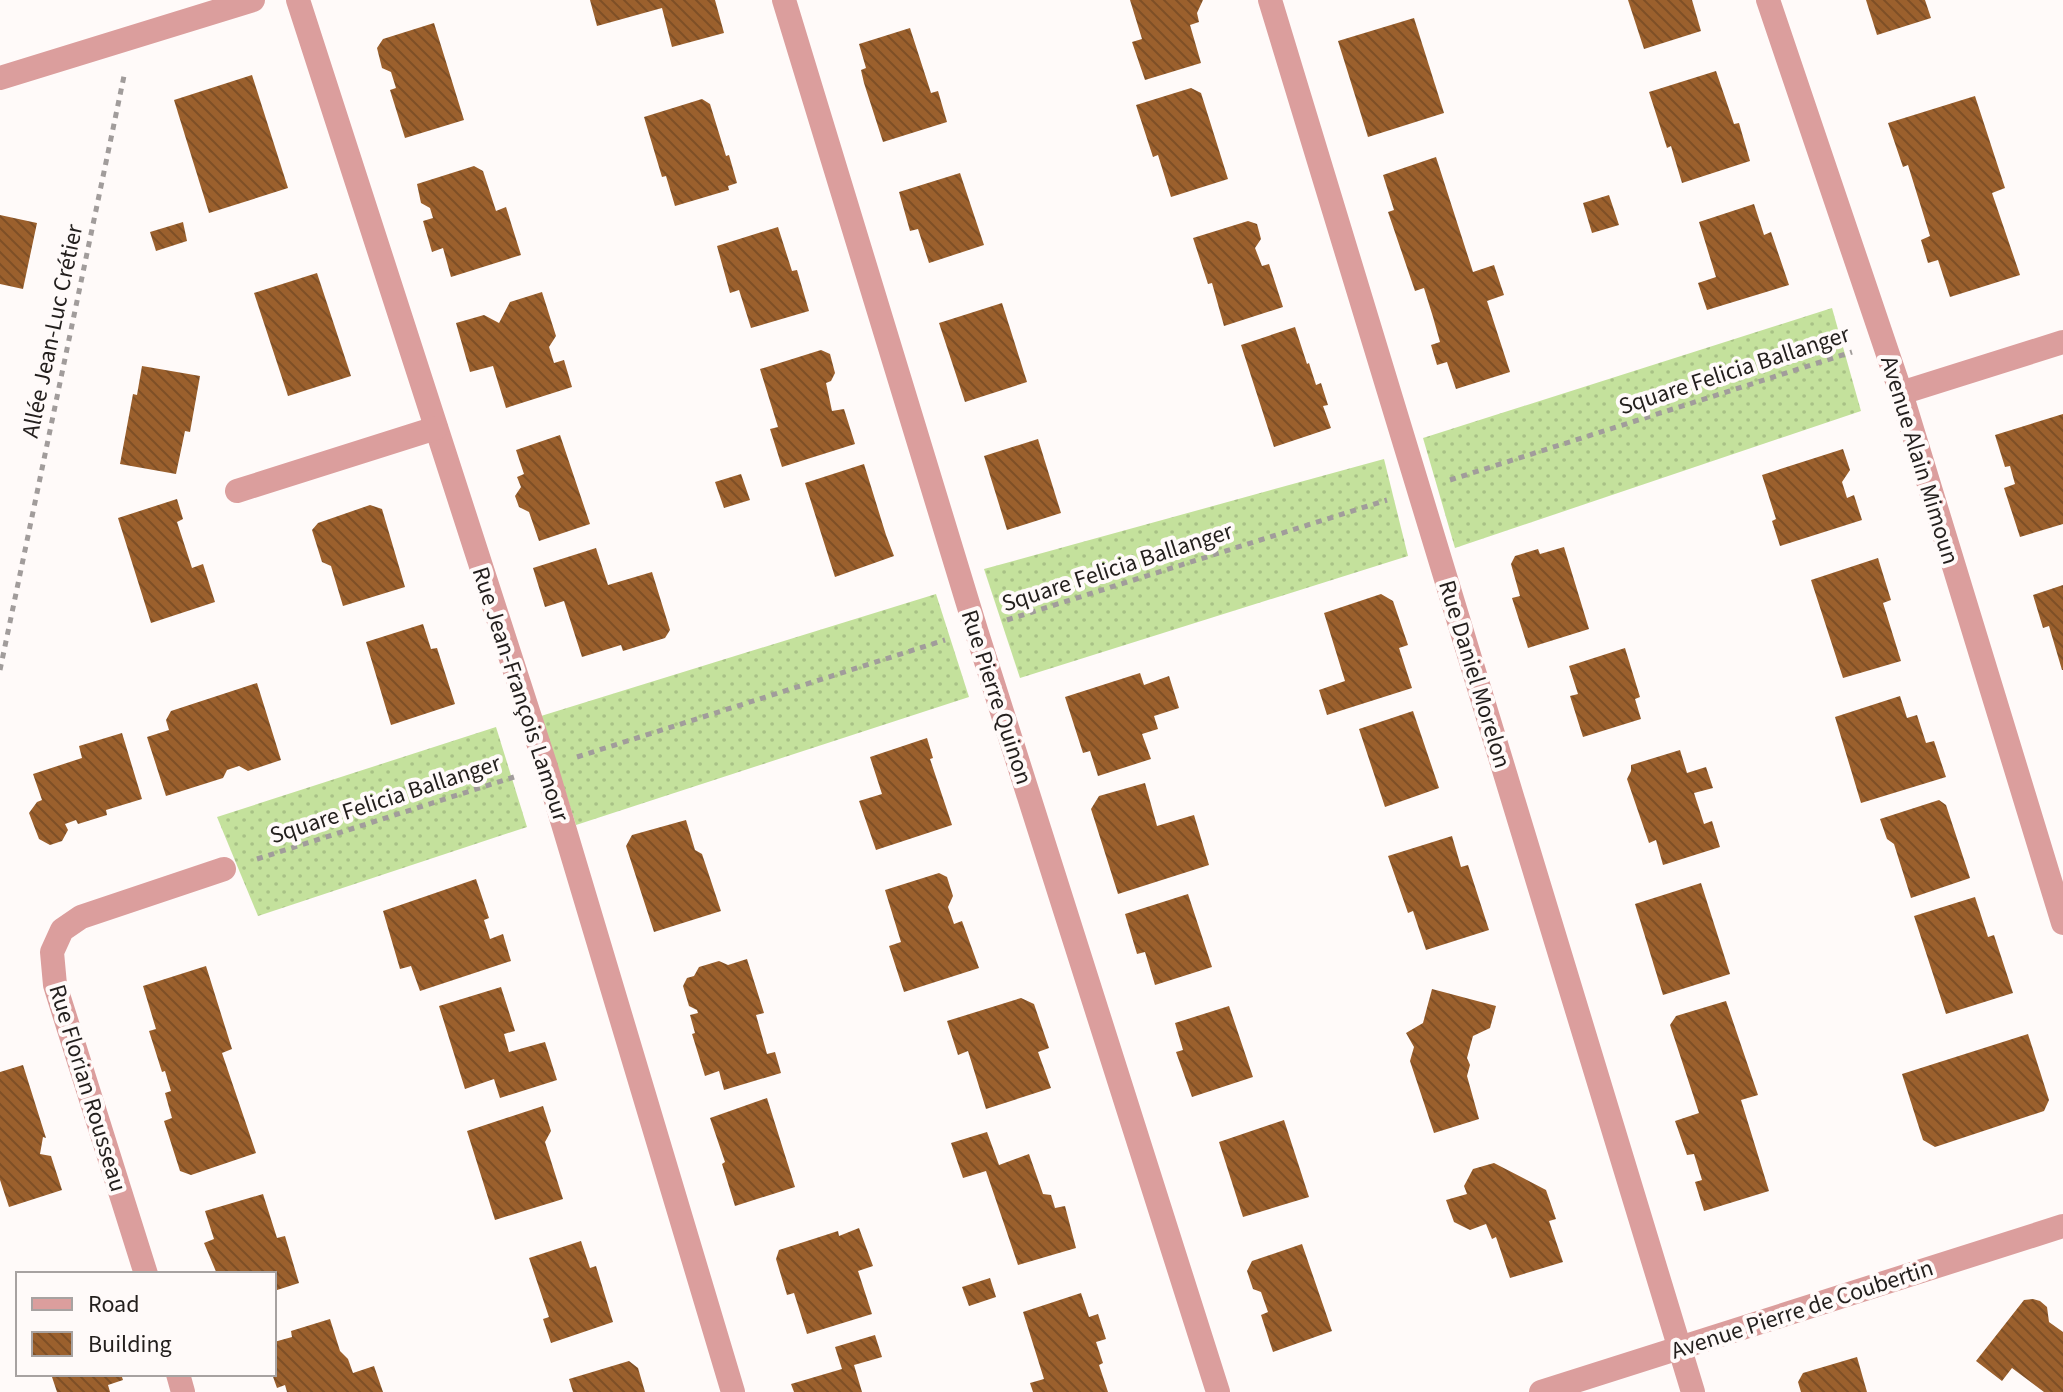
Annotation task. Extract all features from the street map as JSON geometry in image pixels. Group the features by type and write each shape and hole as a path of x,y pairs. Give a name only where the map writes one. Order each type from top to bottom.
{"street":[{"path":"0,78 253,0"},
{"name":"Rue Jean-François Lamour","path":"298,0 546,767 733,1392"},
{"name":"Rue Pierre Quinon","path":"784,0 976,630 1218,1392"},
{"name":"Rue Daniel Morelon","path":"1270,0 1693,1392"},
{"name":"Avenue Alain Mimoun","path":"1768,0 1901,393 2063,923"},
{"path":"1901,393 2063,342"},
{"path":"237,491 436,428"},
{"name":"Rue Florian Rousseau","path":"145,1272 55,985 52,952 62,930 81,917 224,869"},
{"name":"Avenue Pierre de Coubertin","path":"1541,1392 2063,1226"}],"path":[{"name":"Allée Jean-Luc Crétier","path":"0,670 132,37"},
{"name":"Square Felicia Ballanger","path":"224,869 1883,342"}],"green space":[{"path":"1832,308 1861,411 1455,548 1423,438"},
{"path":"1384,459 1408,556 1020,678 984,569"},
{"path":"936,594 969,697 576,825 541,716"},
{"path":"496,727 527,827 258,916 217,817"}],"building":[{"path":"590,0 715,0 724,33 672,47 662,8 597,26"},
{"path":"1130,0 1203,0 1197,13 1199,22 1190,25 1201,63 1145,80 1132,42 1142,39"},
{"path":"1628,0 1692,0 1701,31 1644,49"},
{"path":"1866,0 1925,0 1931,18 1877,35"},
{"path":"1414,18 1444,113 1368,137 1338,41"},
{"path":"434,23 464,120 405,138 390,90 396,88 391,72 382,68 377,48 383,39"},
{"path":"910,28 931,93 938,91 947,122 883,142 864,83 861,70 866,68 859,44"},
{"path":"1716,71 1734,124 1739,123 1750,161 1682,183 1649,92"},
{"path":"252,75 288,188 209,213 174,100"},
{"path":"1191,88 1201,93 1228,179 1171,197 1158,155 1153,157 1136,105"},
{"path":"1975,96 2005,188 1992,193 2020,275 1950,297 1938,260 1928,263 1921,240 1930,236 1908,165 1903,167 1888,123"},
{"path":"702,99 710,104 737,183 728,186 729,190 675,206 666,176 662,177 644,117"},
{"path":"1436,157 1473,272 1494,265 1504,295 1487,301 1510,372 1456,389 1447,362 1437,365 1431,345 1440,342 1433,317 1424,288 1415,291 1388,212 1394,210 1383,175"},
{"path":"474,166 483,171 496,211 506,207 521,255 451,277 443,248 432,252 423,221 433,218 430,208 421,203 417,184"},
{"path":"960,173 984,245 929,263 918,229 910,231 899,192"},
{"path":"1609,195 1619,225 1592,233 1583,203"},
{"path":"1754,204 1764,235 1771,232 1789,285 1707,310 1698,283 1716,277 1699,222"},
{"path":"0,215 37,223 23,289 0,284"},
{"path":"1248,221 1257,224 1261,239 1255,248 1262,266 1269,264 1283,307 1224,326 1212,283 1208,284 1193,238"},
{"path":"183,222 187,241 156,251 150,232"},
{"path":"778,227 792,271 797,270 809,311 751,328 739,290 730,293 717,246"},
{"path":"317,273 351,376 288,396 254,293"},
{"path":"542,292 556,336 549,347 554,363 564,360 572,387 506,408 493,366 470,372 456,323 484,315 499,323 510,302"},
{"path":"1002,303 1027,382 965,402 939,323"},
{"path":"1295,327 1316,385 1321,383 1328,405 1323,406 1331,428 1274,447 1241,345"},
{"path":"821,350 830,354 835,373 826,383 832,411 844,409 855,444 782,467 770,429 778,427 760,369"},
{"path":"142,366 200,376 190,432 185,431 176,474 120,464 133,394 137,395"},
{"path":"2063,414 2063,524 2020,537 2004,488 2015,484 2010,466 2005,467 1995,435"},
{"path":"560,435 590,524 539,541 529,512 519,507 515,496 521,487 517,477 524,474 516,450"},
{"path":"1038,439 1061,513 1007,530 984,456"},
{"path":"1843,449 1850,470 1842,482 1847,498 1854,495 1862,520 1780,546 1772,521 1776,519 1762,475"},
{"path":"864,464 894,556 835,577 805,483"},
{"path":"741,474 750,500 724,508 715,482"},
{"path":"177,499 183,519 177,522 192,568 203,564 215,602 151,623 118,518"},
{"path":"370,505 382,509 405,587 343,606 331,566 322,562 312,530 318,523"},
{"path":"1564,547 1589,629 1528,648 1512,598 1520,596 1511,564 1515,556 1538,549 1540,554"},
{"path":"596,548 608,585 652,572 670,630 665,638 623,651 621,645 582,657 564,601 545,607 533,568"},
{"path":"1878,558 1891,600 1883,603 1901,661 1843,678 1811,580"},
{"path":"2063,585 2062,670 2049,626 2043,628 2033,595"},
{"path":"1381,594 1393,601 1408,645 1399,648 1412,688 1327,715 1319,690 1345,681 1324,613"},
{"path":"423,624 431,649 437,648 455,704 391,725 366,642"},
{"path":"1625,648 1640,697 1635,699 1641,719 1583,737 1570,696 1578,694 1569,666"},
{"path":"1140,673 1144,685 1169,676 1179,708 1154,716 1158,729 1142,734 1151,759 1098,776 1090,751 1083,753 1065,697"},
{"path":"257,683 281,760 248,771 239,766 227,770 223,778 166,796 147,737 169,730 166,720 171,711"},
{"path":"1900,696 1907,718 1917,715 1926,743 1934,741 1946,777 1861,803 1835,717"},
{"path":"1413,711 1439,788 1385,807 1359,729"},
{"path":"122,733 142,799 106,810 107,815 78,824 76,820 65,824 68,830 62,841 50,845 39,839 29,813 42,800 33,774 82,758 79,746"},
{"path":"927,738 933,758 930,759 952,825 876,850 859,801 882,794 870,757"},
{"path":"1680,750 1687,773 1706,767 1713,788 1694,793 1704,824 1712,821 1720,847 1663,865 1656,840 1649,843 1627,779 1631,765"},
{"path":"1145,783 1157,826 1194,815 1209,865 1118,894 1091,809 1099,796"},
{"path":"1939,800 1946,805 1970,878 1911,898 1894,844 1887,839 1880,819"},
{"path":"686,820 695,850 702,854 721,911 654,932 626,846 632,835"},
{"path":"1452,836 1461,867 1468,865 1489,930 1426,950 1413,911 1408,913 1388,856"},
{"path":"939,873 947,877 953,896 948,907 954,924 962,921 979,968 904,992 889,946 901,942 885,890"},
{"path":"476,879 489,918 484,920 490,939 503,934 511,961 420,991 411,966 400,969 383,911"},
{"path":"1701,883 1730,974 1663,995 1635,904"},
{"path":"1188,894 1212,967 1155,985 1145,952 1137,954 1125,914"},
{"path":"1975,897 1988,937 1994,935 2013,993 1946,1014 1914,916"},
{"path":"747,959 764,1013 756,1015 767,1054 775,1052 781,1073 724,1090 719,1071 705,1076 692,1034 695,1033 690,1015 698,1013 689,1006 683,986 699,967 719,961 728,965"},
{"path":"206,966 232,1049 222,1053 256,1153 191,1175 180,1171 164,1121 172,1118 165,1093 171,1091 149,1031 156,1029 143,986"},
{"path":"501,987 515,1031 504,1034 509,1052 545,1042 557,1080 500,1098 494,1079 465,1089 439,1006"},
{"path":"1432,989 1496,1006 1490,1028 1473,1036 1467,1058 1470,1065 1467,1076 1479,1119 1434,1133 1410,1061 1414,1047 1406,1033 1423,1023"},
{"path":"1021,998 1034,1004 1049,1048 1038,1052 1051,1088 986,1109 968,1051 958,1055 947,1021"},
{"path":"1726,1001 1758,1095 1741,1100 1769,1191 1704,1211 1695,1182 1702,1180 1694,1154 1687,1155 1675,1121 1699,1113 1670,1025 1676,1016"},
{"path":"1229,1006 1253,1077 1192,1097 1176,1052 1183,1050 1175,1023"},
{"path":"2028,1034 2049,1100 2044,1111 1935,1147 1923,1140 1902,1074"},
{"path":"23,1065 46,1138 43,1137 40,1154 51,1156 62,1190 9,1207 0,1180 0,1072"},
{"path":"767,1098 795,1187 735,1206 722,1164 725,1162 710,1118"},
{"path":"543,1106 551,1131 545,1142 563,1199 495,1220 467,1131"},
{"path":"1284,1120 1309,1197 1243,1217 1219,1142"},
{"path":"987,1132 999,1165 1029,1154 1043,1194 1051,1195 1055,1208 1065,1206 1076,1248 1018,1265 986,1171 963,1178 951,1143"},
{"path":"1494,1163 1546,1190 1556,1219 1549,1221 1563,1262 1510,1278 1496,1237 1492,1239 1486,1224 1470,1230 1454,1222 1446,1200 1467,1194 1464,1186 1473,1169"},
{"path":"263,1194 277,1238 285,1236 299,1283 276,1290 276,1272 216,1272 204,1243 214,1239 205,1211"},
{"path":"859,1228 873,1266 858,1271 872,1314 807,1334 794,1293 787,1295 776,1259 779,1250 838,1231 839,1236"},
{"path":"581,1241 590,1268 596,1266 613,1322 551,1343 543,1319 549,1317 529,1258"},
{"path":"1302,1244 1332,1331 1273,1352 1261,1315 1268,1312 1261,1292 1253,1289 1247,1271 1252,1261"},
{"path":"990,1278 996,1297 969,1306 962,1287"},
{"path":"1081,1293 1089,1317 1098,1314 1106,1339 1096,1342 1103,1363 1099,1365 1108,1392 1033,1392 1030,1383 1044,1379 1023,1312"},
{"path":"2033,1299 2047,1307 2049,1322 2063,1332 2063,1392 2044,1392 2012,1368 2002,1381 1976,1361 2024,1300"},
{"path":"330,1319 340,1351 348,1359 353,1373 374,1366 383,1392 287,1392 285,1385 277,1388 273,1376 276,1376 276,1341 292,1337 291,1331"},
{"path":"875,1335 882,1357 854,1365 862,1392 794,1392 791,1384 842,1369 835,1347"},
{"path":"1857,1357 1867,1392 1801,1392 1798,1382 1803,1373"},
{"path":"629,1361 638,1368 645,1392 573,1392 569,1379"},
{"path":"52,1376 122,1376 123,1380 108,1385 110,1392 57,1392"}]}
